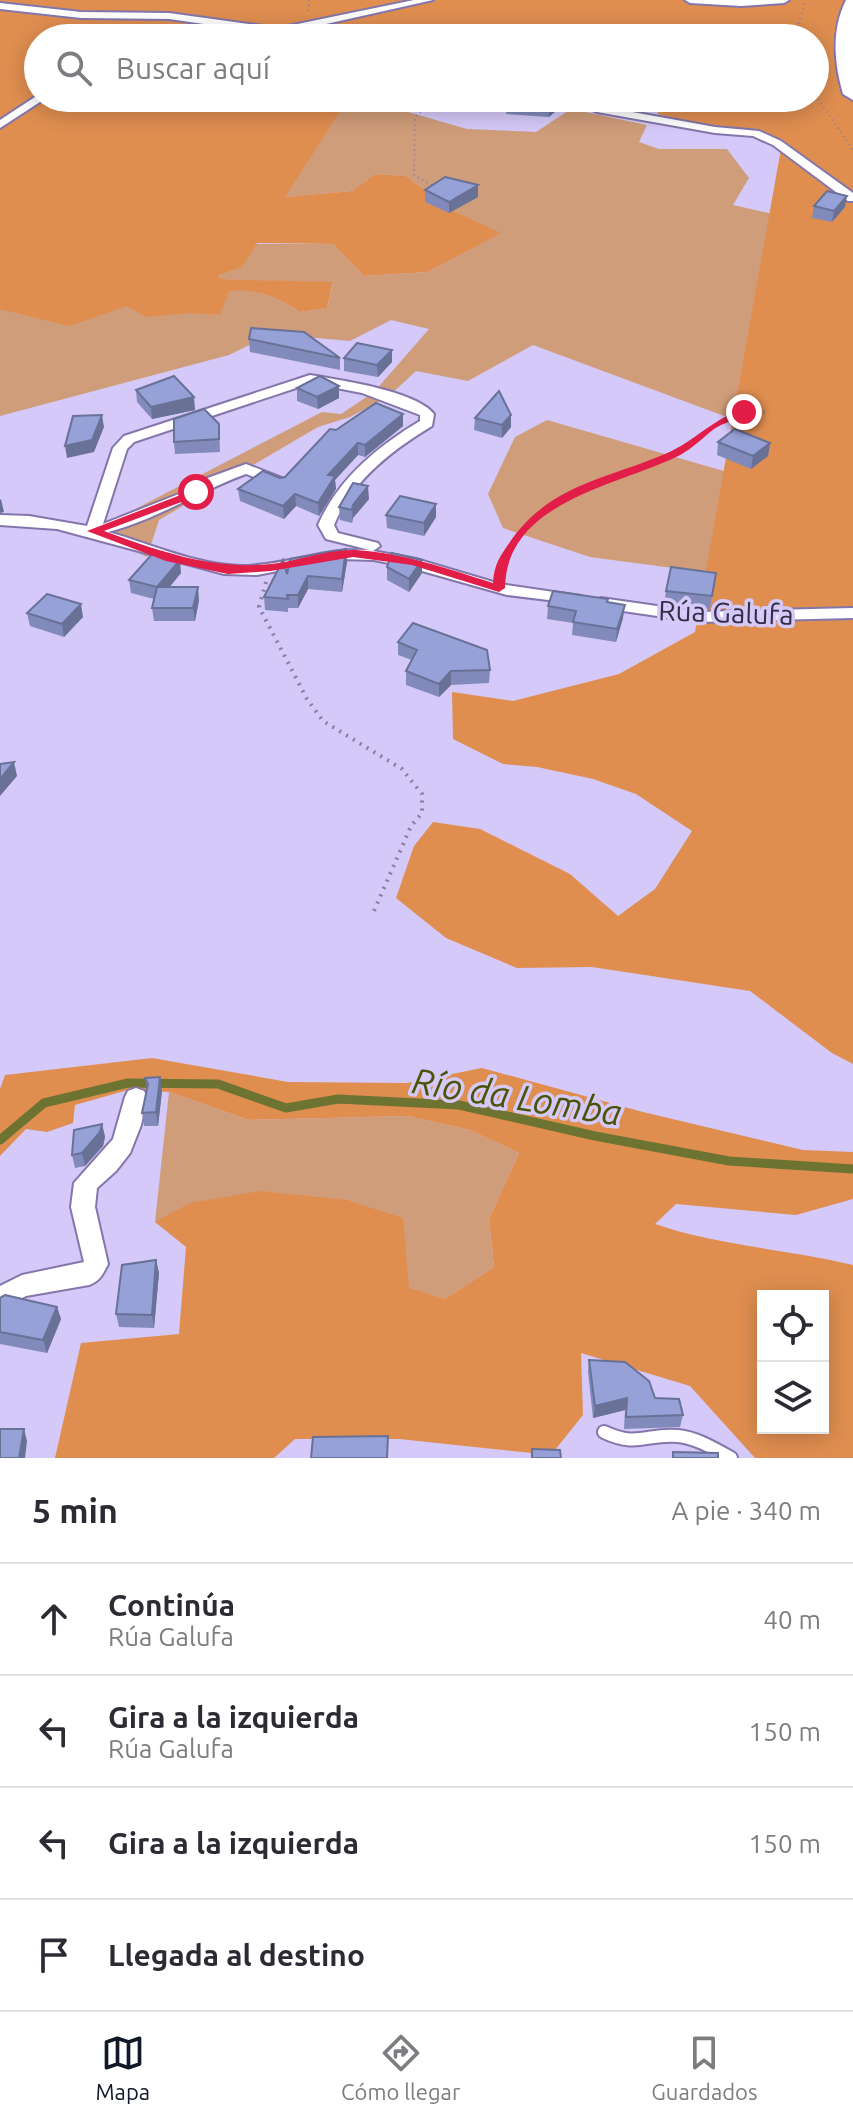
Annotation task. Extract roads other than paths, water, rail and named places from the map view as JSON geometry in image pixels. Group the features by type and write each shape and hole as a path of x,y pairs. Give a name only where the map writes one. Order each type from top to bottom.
{"highway":[{"path":"853,3 842,33 845,71 853,94"}],"street":[{"path":"312,24 428,0"},
{"path":"690,0 784,0"},
{"path":"703,2 719,0"},
{"path":"0,6 81,15 169,16 234,24"},
{"path":"0,125 24,108"},
{"path":"614,112 715,130 755,133 777,143 852,198"},
{"name":"Rúa Galufa","path":"93,531 120,448 129,439 310,379 327,380 421,408 427,414 427,423 381,453 330,511 326,525 332,536 401,551 413,561"},
{"path":"93,531 117,525 173,499 189,495 210,482 246,469 282,483"},
{"name":"Rúa Galufa","path":"0,520 46,520 93,531 170,559 228,570 271,567 353,553 413,561 499,588 699,617 853,613"},
{"path":"0,1298 22,1286 89,1274 96,1264 83,1207 86,1183 107,1167 130,1134 136,1097"}],"lane":[{"path":"604,1432 626,1443 674,1436 710,1446 731,1458"}],"waterway":[{"name":"Río da Lomba","path":"0,1140 44,1103 128,1083 218,1084 286,1108 338,1099 459,1105 595,1136 729,1161 853,1169"}]}
